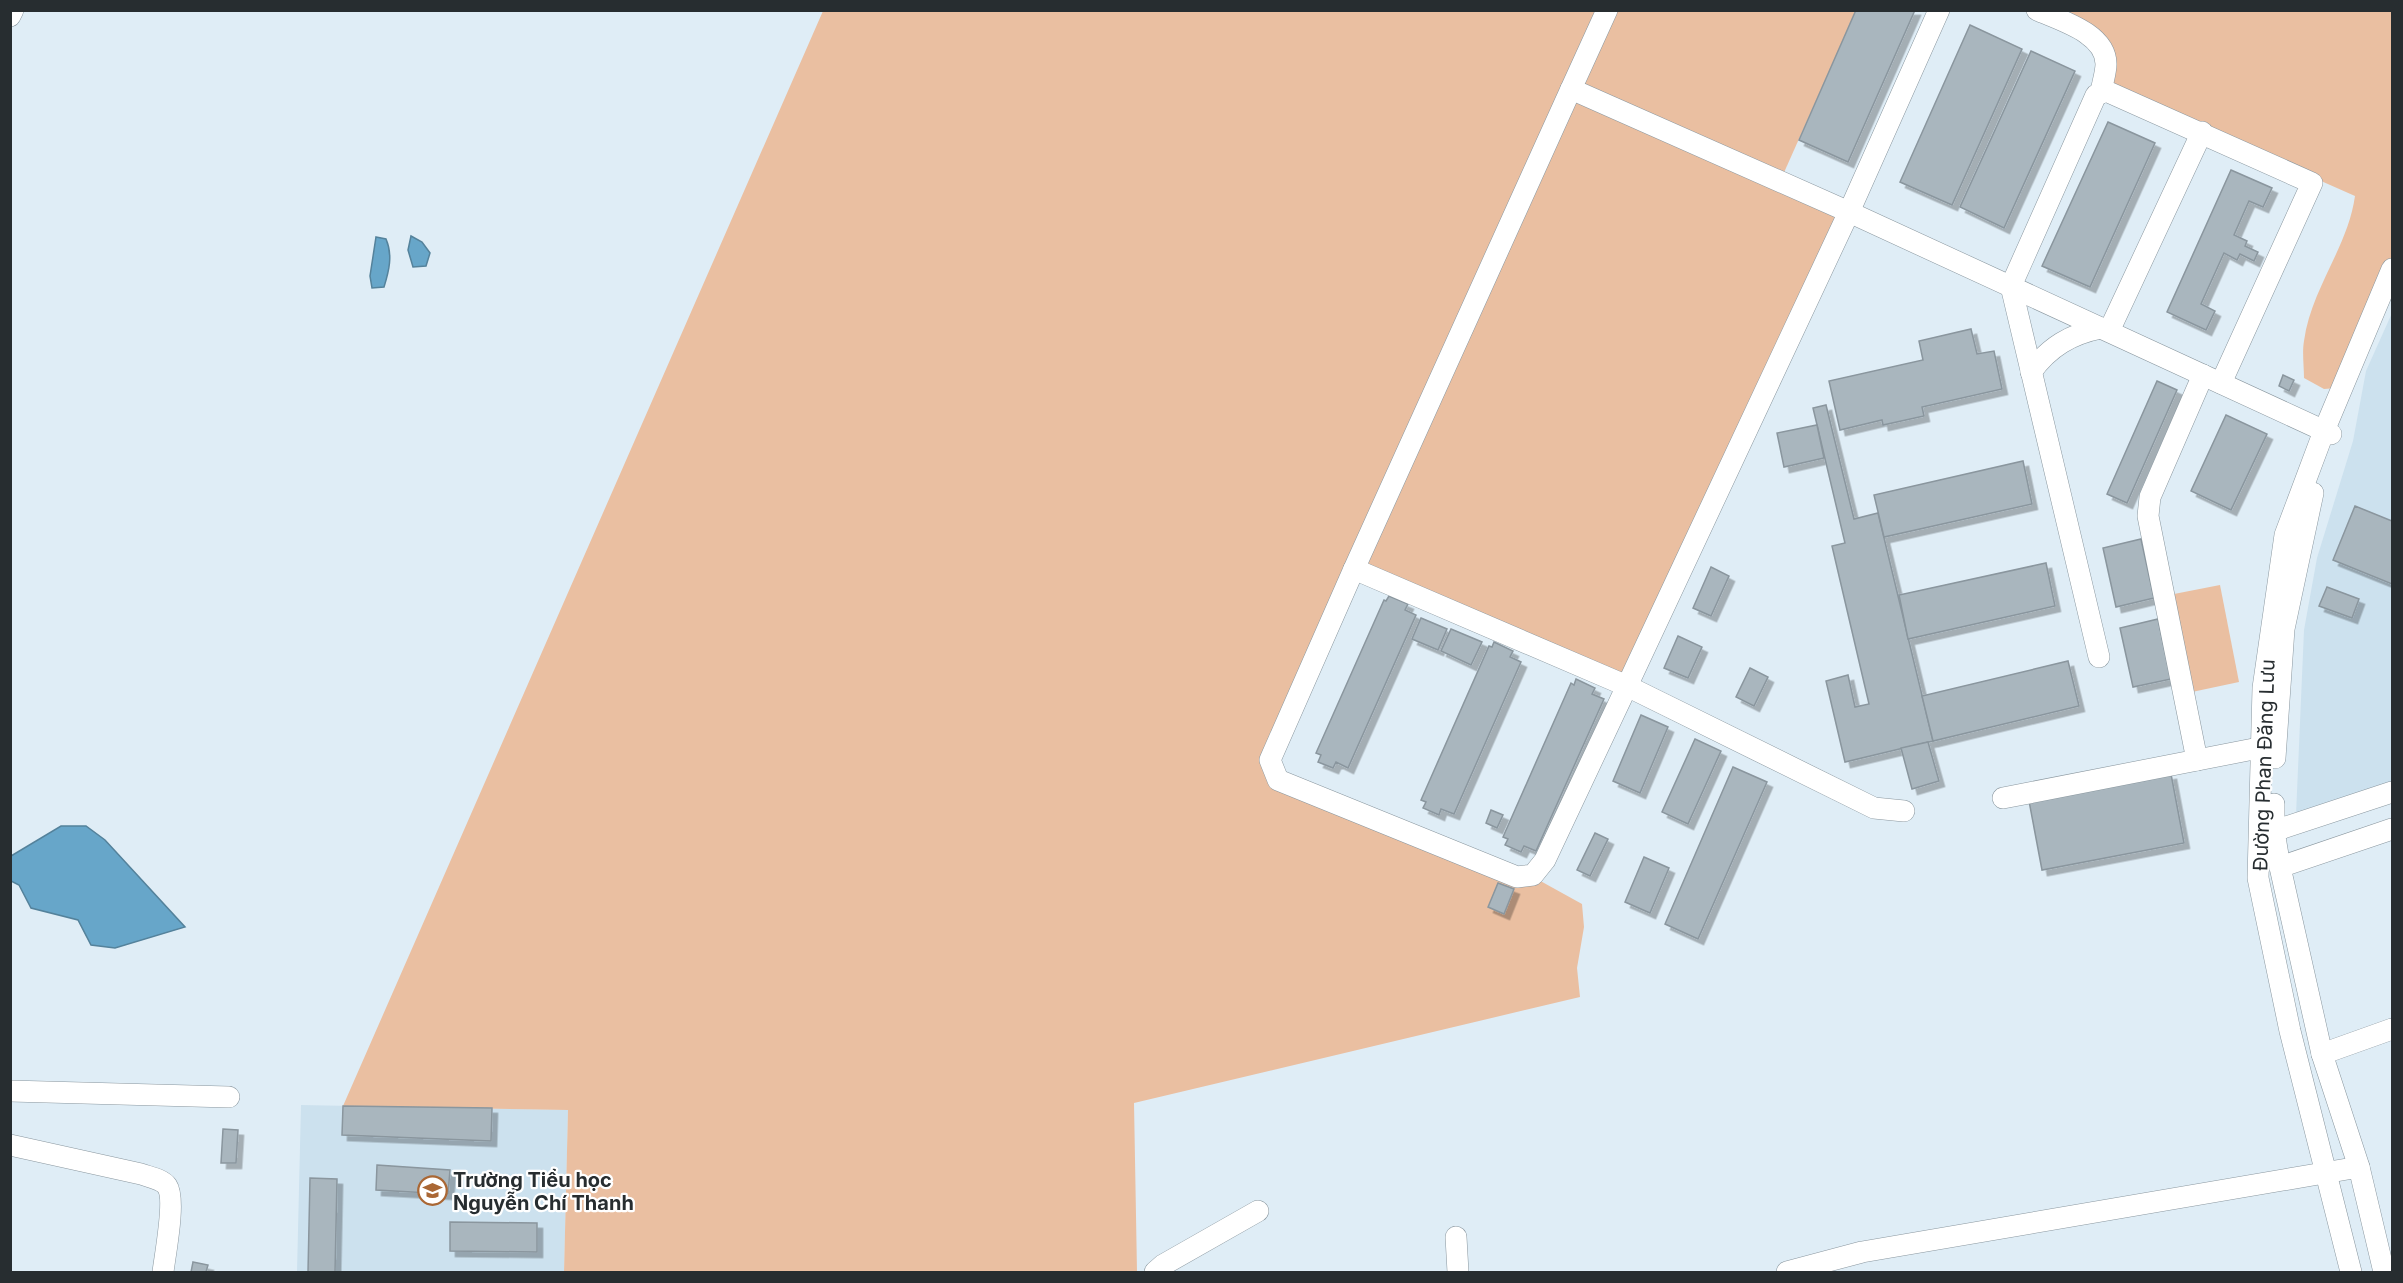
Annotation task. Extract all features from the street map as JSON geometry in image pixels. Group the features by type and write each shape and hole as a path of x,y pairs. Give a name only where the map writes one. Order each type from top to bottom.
{"street":[{"path":"10,16 13,10"},
{"path":"1607,10 1270,760 1278,780 1517,877 1533,875 1545,861 1849,212 1939,10"},
{"path":"2037,10 2078,28 2102,50 2106,63 2101,93"},
{"path":"1571,89 1849,212 2328,432"},
{"path":"2099,657 2010,286 2096,96 2106,91 2312,183 2150,498 2148,516 2197,760"},
{"path":"2105,330 2202,132"},
{"name":"Đường Phan Đăng Lưu","path":"2351,1272 2290,1031 2258,878 2267,789 2268,747 2263,688 2285,535 2392,269"},
{"name":"Đường Phan Đăng Lưu","path":"2328,432 2392,297"},
{"path":"2031,372 2043,355 2077,333 2105,330"},
{"path":"1354,569 1627,686 1874,808 1904,811"},
{"path":"2003,798 2268,747"},
{"name":"Đường Phan Đăng Lưu","path":"2267,789 2280,867 2322,1054 2360,1167 2387,1270"},
{"path":"2274,831 2392,792"},
{"path":"2280,867 2392,829"},
{"path":"2322,1054 2392,1029"},
{"path":"10,1090 230,1097"},
{"path":"10,1145 141,1174 168,1186 170,1199 163,1272"},
{"path":"1787,1272 1862,1252 2360,1167"},
{"path":"1155,1272 1163,1265 1258,1211"},
{"path":"1456,1237 1458,1272"}],"shaded area":[{"path":"823,11 1602,11 1268,770 1535,878 1582,904 1584,927 1577,968 1580,997 1134,1103 1137,1272 564,1272 568,1110 343,1106"},
{"path":"1611,11 1856,11 1782,177 1577,87"},
{"path":"2047,11 2392,11 2392,262 2337,388 2324,389 2304,378 2303,345 2314,304 2345,233 2355,196 2109,87 2110,63"},
{"path":"1573,95 1844,214 1625,681 1360,567"},
{"path":"2392,313 2392,797 2296,815 2304,630 2317,558 2353,441 2366,371"},
{"path":"2220,585 2239,682 2192,692 2174,594"},
{"name":"Trường Tiểu học Nguyễn Chí Thanh","path":"301,1105 568,1110 564,1272 297,1272"}],"water":[{"path":"411,236 422,242 430,253 426,266 413,267 408,250"},
{"path":"376,237 386,239 389,263 384,287 372,288 370,276"},
{"path":"61,826 86,826 105,840 185,927 115,948 91,945 78,920 31,908 19,885 11,881 11,856"}],"building":[{"path":"1856,10 1915,10 1848,162 1799,140"},
{"path":"1970,25 2022,49 1952,205 1900,182"},
{"path":"2031,51 2075,71 2004,228 1960,207"},
{"path":"2108,122 2155,143 2090,287 2042,266"},
{"path":"2231,170 2272,188 2263,207 2249,201 2234,235 2247,241 2245,246 2258,252 2254,261 2240,254 2237,260 2224,253 2201,304 2215,311 2206,330 2167,312"},
{"path":"1971,329 1977,354 1994,351 2002,389 1922,407 1924,416 1883,425 1882,420 1840,430 1829,381 1923,360 1919,341"},
{"path":"2283,375 2294,380 2289,391 2279,386"},
{"path":"2157,381 2177,390 2127,503 2107,494"},
{"path":"1826,405 1854,519 1878,513 1933,741 1845,762 1826,681 1848,675 1855,707 1869,704 1832,546 1845,543 1813,408"},
{"path":"2226,415 2267,434 2231,510 2191,491"},
{"path":"1817,425 1824,458 1784,467 1777,433"},
{"path":"2023,461 2032,504 1884,537 1874,495"},
{"path":"2355,506 2392,521 2392,584 2333,560"},
{"path":"2141,539 2154,598 2116,607 2103,548"},
{"path":"2046,563 2055,606 1908,639 1899,595"},
{"path":"1711,567 1729,576 1711,616 1693,608"},
{"path":"2327,587 2359,599 2352,618 2319,606"},
{"path":"1389,596 1408,604 1405,610 1416,615 1348,768 1336,762 1333,768 1318,762 1321,755 1316,753 1384,600 1386,601"},
{"path":"1421,618 1447,629 1438,650 1412,639"},
{"path":"2158,619 2171,679 2133,687 2120,628"},
{"path":"1451,629 1482,642 1471,665 1441,651"},
{"path":"1678,636 1702,647 1688,678 1664,668"},
{"path":"1494,642 1513,651 1510,657 1521,662 1454,814 1441,809 1439,815 1423,808 1426,802 1421,800 1489,646 1492,647"},
{"path":"2068,661 2079,706 1933,741 1922,696"},
{"path":"1750,668 1768,677 1754,706 1736,697"},
{"path":"1576,679 1595,688 1592,694 1604,699 1536,851 1524,846 1521,852 1505,845 1508,839 1503,837 1571,683 1574,685"},
{"path":"1641,715 1668,727 1640,793 1613,781"},
{"path":"1695,739 1721,751 1688,824 1662,812"},
{"path":"1928,742 1939,781 1912,789 1901,748"},
{"path":"1733,767 1767,782 1698,939 1665,924"},
{"path":"2171,774 2184,843 2042,870 2029,801"},
{"path":"1491,810 1503,815 1497,828 1486,823"},
{"path":"1595,833 1608,839 1590,876 1577,870"},
{"path":"1644,857 1669,868 1650,913 1625,902"},
{"path":"1498,883 1514,889 1504,914 1488,907"},
{"path":"343,1106 492,1108 491,1141 342,1135"},
{"path":"223,1129 238,1130 236,1163 221,1163"},
{"path":"377,1165 450,1170 448,1194 376,1190"},
{"path":"310,1178 337,1179 335,1272 308,1272"},
{"path":"450,1222 537,1223 537,1252 450,1251"},
{"path":"193,1262 208,1265 206,1272 191,1272"}],"place":[{"name":"Trường Tiểu học Nguyễn Chí Thanh","path":"432,1191"}]}
